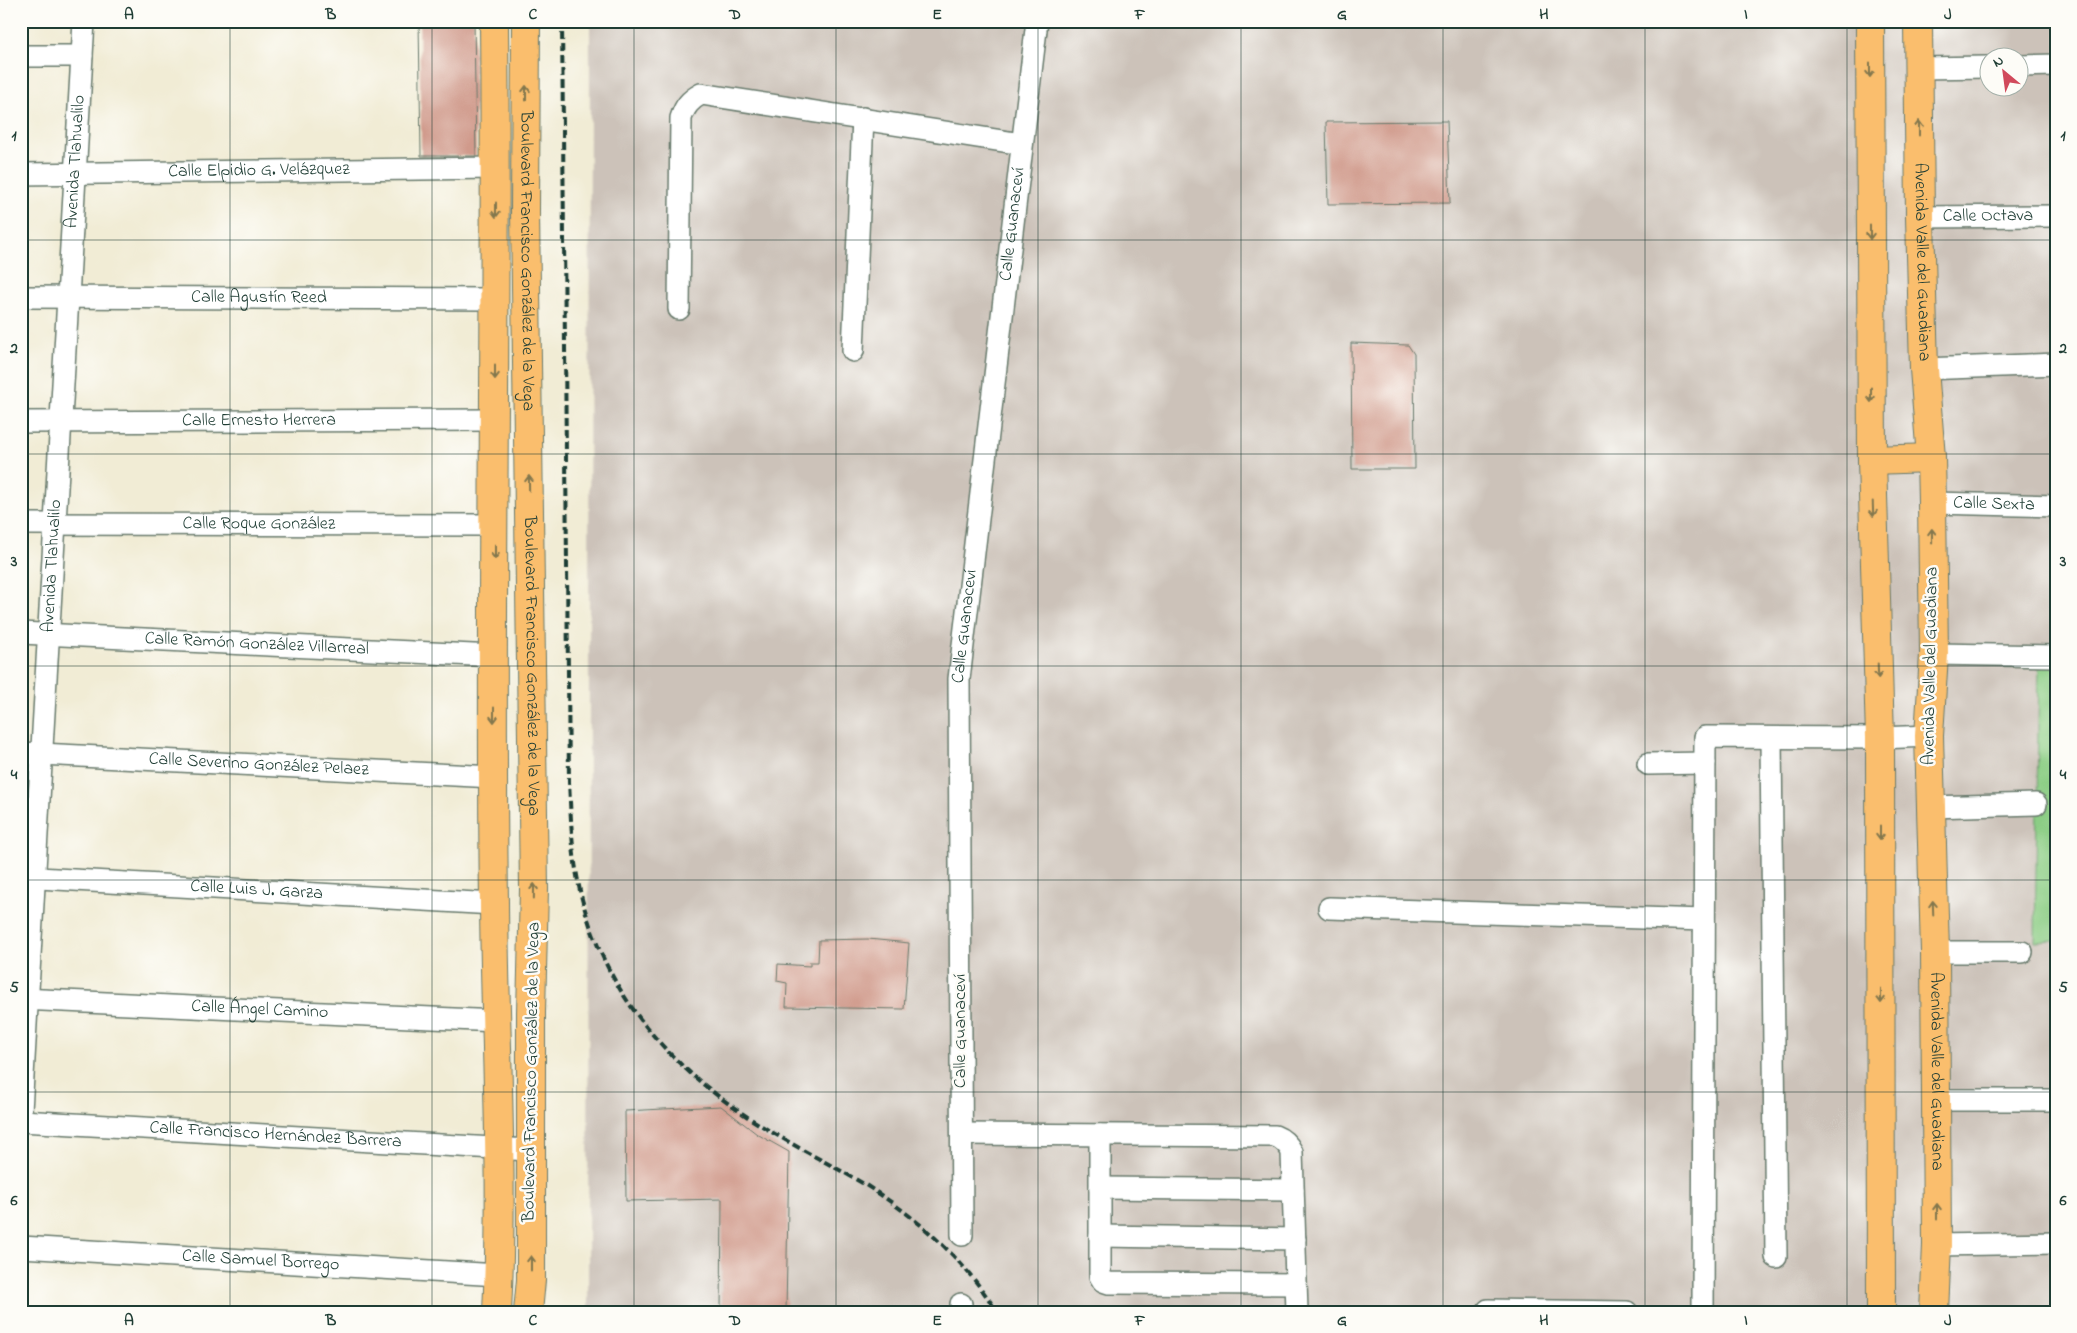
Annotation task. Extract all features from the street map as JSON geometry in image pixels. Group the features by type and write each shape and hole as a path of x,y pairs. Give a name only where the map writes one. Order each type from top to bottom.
{"main road":[{"name":"Boulevard Francisco González de la Vega","path":"494,21 496,168 494,904 501,1148 497,1312"},
{"name":"Boulevard Francisco González de la Vega","path":"526,21 525,211 534,889 531,1012 531,1280 528,1312"},
{"path":"1870,21 1872,460 1880,738 1881,1312"},
{"name":"Avenida Valle del Guadiana","path":"1918,21 1920,217 1924,369 1931,458 1934,654 1929,736 1935,952 1937,1245 1934,1312"},
{"path":"1872,460 1931,458"}],"street":[{"name":"Avenida Tlahualilo","path":"21,1111 32,754 49,634 84,21"},
{"name":"Calle Guanaceví","path":"962,1236 959,679 1037,21"},
{"path":"21,56 82,56"},
{"path":"2030,66 2056,65"},
{"path":"1918,68 1980,67"},
{"path":"679,309 681,118 684,108 692,99 701,94 1022,144"},
{"path":"853,351 863,118"},
{"name":"Calle Elpidio G. Velázquez","path":"21,174 496,168"},
{"name":"Calle Octava","path":"1920,217 2056,216"},
{"name":"Calle Agustín Reed","path":"21,297 495,299"},
{"path":"1924,369 2056,364"},
{"name":"Calle Ernesto Herrera","path":"21,422 495,420"},
{"name":"Calle Sexta","path":"1932,503 2056,506"},
{"name":"Calle Roque González","path":"21,524 495,525"},
{"name":"Calle Ramón González Villarreal","path":"21,632 494,656"},
{"path":"1934,654 2056,656"},
{"path":"1703,1312 1705,738 1880,738 1929,736"},
{"path":"1771,738 1776,1257"},
{"name":"Calle Severino González Pelaez","path":"32,754 494,777"},
{"path":"1648,764 1705,763"},
{"path":"1930,807 2036,804"},
{"name":"Calle Luis J. Garza","path":"28,878 494,904"},
{"path":"1329,908 1704,920"},
{"path":"1935,952 2022,952"},
{"name":"Calle Ángel Camino","path":"24,999 497,1021"},
{"path":"1936,1100 2052,1100"},
{"name":"Calle Francisco Hernández Barrera","path":"21,1122 530,1150"},
{"path":"962,1134 1274,1136 1285,1142 1292,1152 1297,1312"},
{"path":"1100,1135 1100,1276 1103,1280 1109,1283 1296,1284"},
{"path":"1100,1188 1293,1190"},
{"path":"1100,1236 1295,1239"},
{"path":"1937,1245 2056,1243"},
{"name":"Calle Samuel Borrego","path":"21,1247 499,1275"},
{"path":"1488,1310 1627,1312"}],"shaded area":[{"path":"590,21 2056,21 2056,1312 588,1312"}],"green space":[{"path":"2039,662 2056,662 2056,940 2035,941"}],"building":[{"path":"419,21 474,21 476,156 421,156"},
{"path":"1447,121 1450,203 1328,204 1326,122"},
{"path":"1351,343 1408,345 1414,354 1415,469 1352,469"},
{"path":"868,939 909,943 904,1009 786,1007 787,983 777,981 778,964 810,966 810,962 818,962 819,940"},
{"path":"721,1106 757,1134 789,1152 786,1312 721,1312 722,1199 626,1201 625,1111"}],"railway":[{"path":"562,21 569,782 572,839 576,867 581,895 594,935 610,972 631,1006 655,1038 683,1066 713,1092 746,1116 864,1184 903,1210 938,1240 970,1274 997,1312"}]}
